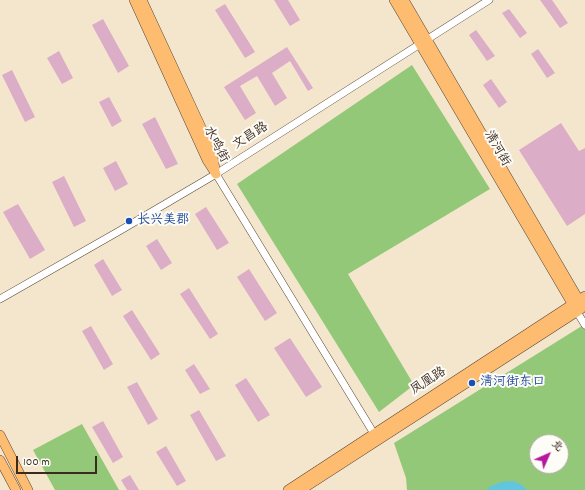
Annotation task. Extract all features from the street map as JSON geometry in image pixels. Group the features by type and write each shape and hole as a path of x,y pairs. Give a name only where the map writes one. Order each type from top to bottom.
{"main road":[{"name":"水鸣街","path":"134,0 206,160 216,174"},
{"name":"水鸣街","path":"142,0 212,151 216,174"},
{"name":"清河街","path":"394,0 424,42 581,305"},
{"name":"清河街","path":"404,0 424,42"},
{"name":"凤凰路","path":"288,490 376,437 581,305"},
{"path":"0,435 28,490"},
{"name":"凤凰路","path":"301,490 376,437"},
{"path":"0,460 16,490"}],"street":[{"name":"文昌路","path":"0,299 216,174 489,0"},
{"path":"216,174 376,437"},
{"path":"581,305 585,325"}],"green space":[{"path":"412,65 490,189 348,274 414,385 379,412 237,184"},
{"path":"585,324 585,490 407,490 406,478 394,443"},
{"path":"82,424 119,490 55,490 33,450"}],"water":[{"path":"513,481 522,485 527,490 487,490 489,487 501,482"}],"building":[{"path":"274,0 288,0 300,20 290,26"},
{"path":"540,0 552,0 568,23 560,28"},
{"path":"225,4 255,52 245,58 215,10"},
{"path":"509,9 527,33 520,38 502,13"},
{"path":"103,19 129,66 118,73 92,25"},
{"path":"476,30 495,56 487,61 469,35"},
{"path":"287,47 313,88 308,91 290,61 272,73 287,98 275,106 257,76 240,86 256,113 245,120 224,87"},
{"path":"538,49 555,73 547,78 531,54"},
{"path":"59,51 73,78 62,84 47,58"},
{"path":"12,70 35,117 25,122 2,75"},
{"path":"491,79 507,102 499,108 483,85"},
{"path":"109,97 122,121 112,127 99,102"},
{"path":"155,117 178,164 166,169 142,124"},
{"path":"561,123 579,151 585,148 585,214 567,226 519,150"},
{"path":"116,161 128,184 115,191 103,168"},
{"path":"64,176 86,221 74,227 52,182"},
{"path":"18,204 45,250 30,259 3,212"},
{"path":"206,207 229,243 217,250 195,214"},
{"path":"157,239 172,263 161,270 146,246"},
{"path":"103,259 122,290 112,296 94,265"},
{"path":"249,269 277,313 265,321 237,277"},
{"path":"189,288 218,334 210,339 180,294"},
{"path":"132,310 160,354 151,360 123,316"},
{"path":"91,326 113,364 104,370 82,331"},
{"path":"290,338 322,387 306,397 274,348"},
{"path":"194,364 210,389 200,394 185,370"},
{"path":"246,378 270,415 258,422 235,385"},
{"path":"137,382 158,419 148,425 127,387"},
{"path":"199,410 226,456 216,461 190,415"},
{"path":"103,421 123,457 113,463 92,427"},
{"path":"166,446 186,481 177,486 156,452"},
{"path":"130,475 139,490 127,490 121,480"}],"place":[{"name":"长兴美郡","path":"129,221"},
{"name":"清河街东口","path":"472,383"}]}
